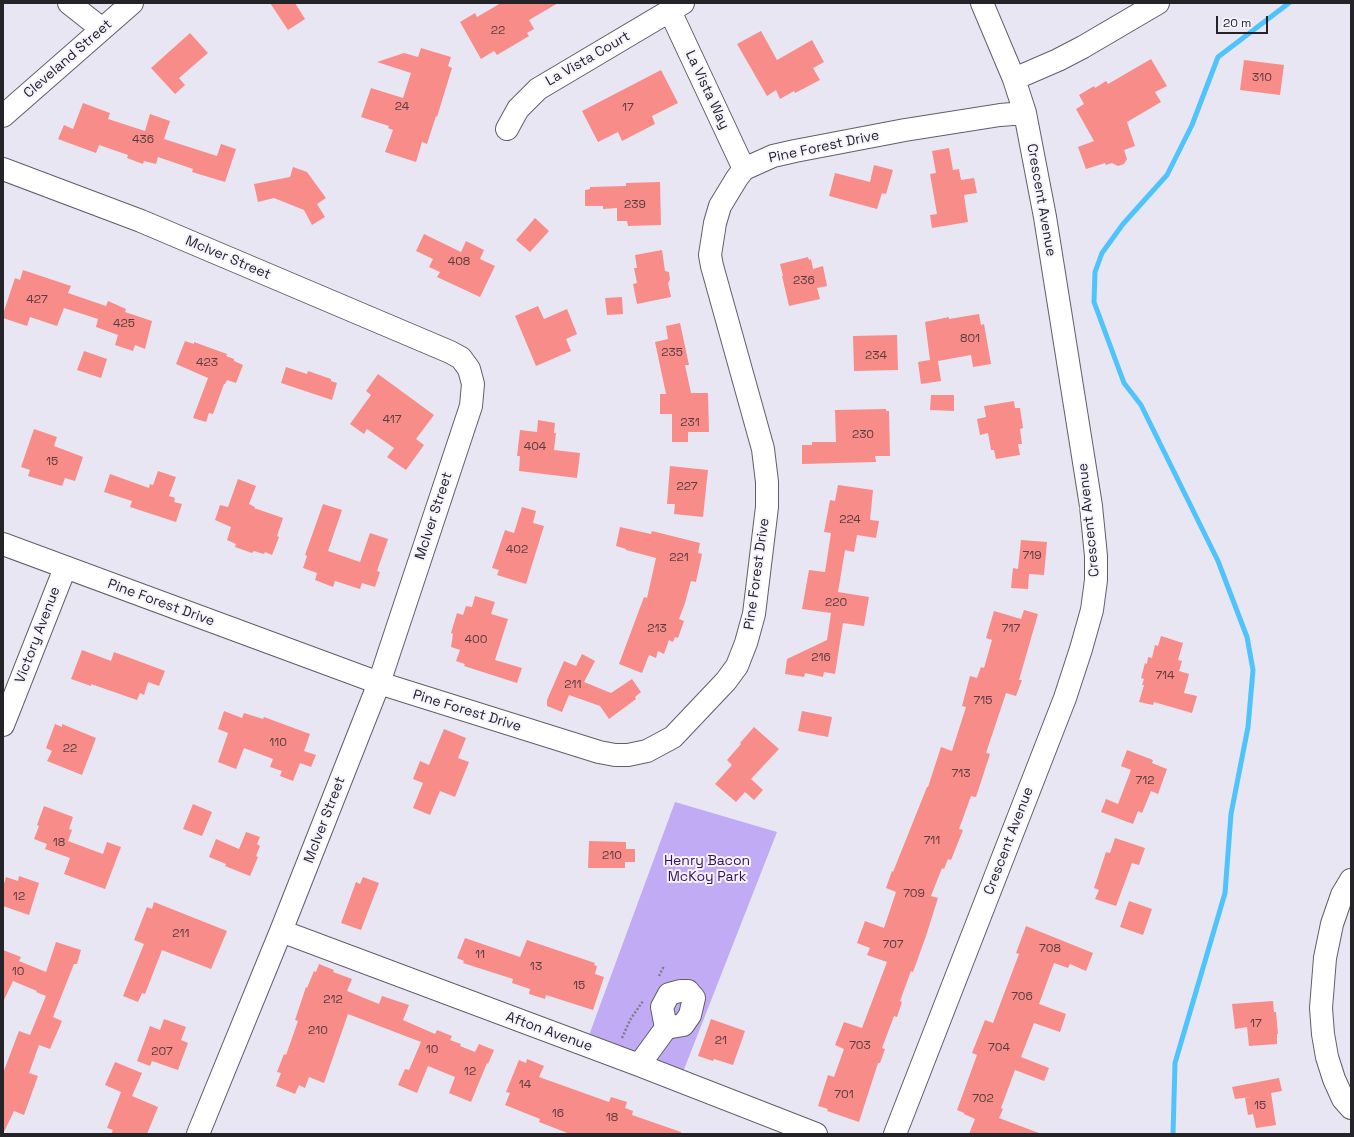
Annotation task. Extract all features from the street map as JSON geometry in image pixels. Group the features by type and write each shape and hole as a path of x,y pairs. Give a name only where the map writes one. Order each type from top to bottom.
{"street":[{"path":"69,3 102,29"},
{"name":"Cleveland Street","path":"3,116 132,3"},
{"name":"Crescent Avenue","path":"895,1134 1065,698 1090,617 1096,580 1096,556 1091,506 1045,217 1025,112 1014,79 982,3"},
{"path":"1014,79 1058,60 1083,47 1158,3"},
{"name":"La Vista Court","path":"507,129 518,109 538,89 677,7"},
{"name":"La Vista Way","path":"677,7 744,169"},
{"name":"Pine Forest Drive","path":"3,544 378,683 584,748 614,755 628,755 647,751 673,737 726,681 736,666 746,643 754,614 767,506 767,482 763,449 710,255 715,223 720,206 744,169 773,156 905,130 990,117 1000,114 1025,112"},
{"name":"McIver Street","path":"3,169 141,221 450,352 461,358 469,370 473,384 471,406 378,683 281,931 198,1134"},
{"name":"Victory Avenue","path":"3,725 65,568"},
{"path":"1351,880 1342,895 1332,924 1325,958 1321,1008 1325,1042 1334,1079 1343,1099 1351,1108"},
{"name":"Afton Avenue","path":"281,931 639,1065 816,1134"},
{"path":"639,1065 666,1028"}],"path":[{"path":"621,1041 630,1020"}],"green space":[{"name":"Henry Bacon McKoy Park","path":"675,802 777,832 683,1072 588,1038"}],"building":[{"path":"270,3 295,3 305,19 288,30"},
{"path":"501,3 558,3 529,20 534,29 527,33 529,36 497,55 494,51 481,59 460,22 475,13 477,17"},
{"path":"761,31 777,60 812,40 824,62 813,68 820,80 795,93 794,91 780,99 776,90 767,96 737,44"},
{"path":"190,33 208,53 179,78 185,85 175,94 151,68"},
{"path":"421,48 451,57 448,66 452,68 427,144 422,142 416,162 385,152 393,130 388,128 389,126 361,117 371,88 403,98 411,73 377,62 404,53 418,57"},
{"path":"1151,59 1167,86 1155,92 1161,102 1127,122 1135,146 1124,150 1127,159 1124,164 1118,166 1112,163 1106,165 1105,163 1086,169 1078,147 1094,141 1076,109 1084,104 1079,95 1106,81 1108,84"},
{"path":"1244,60 1284,65 1280,95 1240,90"},
{"path":"661,70 678,103 652,116 655,124 622,141 618,132 598,142 582,111"},
{"path":"83,103 110,113 108,119 145,131 150,114 170,121 164,139 217,156 221,144 236,149 225,182 192,172 193,169 158,157 156,164 144,161 143,164 127,158 128,155 99,145 96,153 58,139 64,125 73,129"},
{"path":"949,148 953,170 959,169 961,180 974,178 977,193 964,195 968,222 932,228 930,215 937,214 930,174 936,173 932,151"},
{"path":"874,165 893,170 886,194 882,193 877,209 829,196 835,173 870,182"},
{"path":"293,167 307,172 326,198 317,204 325,217 312,225 304,210 274,198 258,202 254,184 290,177"},
{"path":"660,182 661,225 628,226 627,221 617,221 617,208 603,209 603,206 585,206 585,190 590,189 590,187 626,186 626,183"},
{"path":"535,218 549,231 530,252 516,240"},
{"path":"424,234 461,252 466,241 484,250 480,259 495,266 480,297 437,277 440,272 429,267 433,259 416,251"},
{"path":"662,250 665,271 669,272 670,280 668,283 671,297 637,304 633,284 637,283 634,268 637,268 635,255"},
{"path":"808,257 809,260 811,259 813,269 823,266 827,286 817,288 820,299 789,306 780,264"},
{"path":"23,270 71,286 68,293 106,306 108,301 126,309 125,312 152,321 145,349 135,345 133,351 115,345 118,335 96,327 98,319 64,308 57,326 30,317 27,326 3,318 15,278 20,280"},
{"path":"622,297 623,314 607,315 605,298"},
{"path":"538,306 544,319 567,309 577,334 566,339 571,351 536,366 515,316"},
{"path":"979,314 981,325 984,324 991,364 973,367 971,355 938,361 941,381 921,384 918,362 930,360 925,322 949,317 949,319"},
{"path":"680,323 689,365 685,365 691,393 708,393 709,432 688,432 688,442 672,442 672,414 660,414 660,394 666,394 655,342 668,339 666,326"},
{"path":"897,335 898,370 854,371 853,336"},
{"path":"185,341 194,344 194,342 227,354 226,356 243,365 236,383 227,380 224,384 213,414 209,413 206,422 193,418 208,378 176,364"},
{"path":"84,351 107,359 101,378 77,370"},
{"path":"286,367 307,374 308,371 331,379 331,381 337,383 332,400 281,383"},
{"path":"378,374 434,415 416,439 424,445 406,470 387,457 394,448 367,429 364,434 350,424 371,395 366,391"},
{"path":"931,395 954,395 954,411 930,410"},
{"path":"1014,401 1015,408 1020,408 1023,428 1020,429 1022,444 1018,444 1020,455 996,459 994,450 991,450 988,433 980,435 977,419 986,417 984,406"},
{"path":"886,409 886,411 889,411 890,456 875,456 876,462 802,464 802,445 812,445 812,442 836,442 835,410"},
{"path":"538,420 555,423 554,433 556,433 554,450 580,453 577,478 519,471 520,456 517,456 520,430 537,432"},
{"path":"34,429 57,437 54,446 83,457 75,481 65,478 62,486 28,476 30,470 21,467"},
{"path":"670,466 708,470 703,517 674,514 675,504 667,504"},
{"path":"158,471 176,477 169,496 175,498 174,502 182,504 176,522 130,507 132,501 104,492 110,474 149,488 150,484 153,485"},
{"path":"238,479 256,486 249,504 255,507 254,508 283,518 277,536 279,537 272,555 265,552 264,554 254,551 252,553 235,547 236,544 227,540 231,527 215,520 220,505 228,507"},
{"path":"838,485 873,490 870,520 879,521 876,538 857,535 854,552 845,550 838,592 869,597 864,626 843,623 835,674 824,672 823,677 805,673 804,677 785,674 787,659 827,640 831,613 802,609 809,570 825,572 831,533 824,532 830,500 835,501"},
{"path":"323,504 342,510 328,551 360,562 370,533 388,539 377,571 380,572 375,587 362,583 360,589 335,581 333,587 315,580 317,573 303,568 307,556 305,555"},
{"path":"522,507 536,511 533,523 544,526 526,584 497,575 499,570 492,568 505,530 514,533"},
{"path":"620,527 651,534 652,531 700,543 698,553 702,554 696,582 691,581 679,619 684,621 678,638 675,637 673,642 669,640 664,654 658,651 656,658 649,655 642,673 619,664 644,597 647,598 656,558 616,546"},
{"path":"1021,540 1047,542 1044,575 1029,574 1028,589 1011,588 1013,568 1018,569"},
{"path":"475,596 495,602 491,614 508,619 495,660 522,668 517,683 464,666 465,664 456,661 460,650 451,647 453,634 451,633 457,613 463,615 466,606 472,607"},
{"path":"1024,610 1038,614 1019,680 1022,680 1016,696 1006,693 986,753 990,754 976,797 971,796 959,829 963,830 951,860 948,859 944,869 942,868 931,896 938,898 926,936 913,972 911,971 900,1001 902,1002 897,1017 894,1016 882,1048 885,1049 880,1063 878,1063 859,1122 827,1111 828,1109 818,1106 828,1075 834,1077 844,1049 835,1045 844,1022 862,1028 887,962 867,955 870,948 857,943 865,921 884,928 896,892 886,888 928,787 941,747 952,751 966,707 962,706 970,676 977,678 981,667 984,668 992,640 986,638 994,611 1021,619"},
{"path":"1161,636 1183,643 1178,660 1182,661 1179,671 1189,674 1184,693 1197,696 1192,713 1154,702 1153,705 1139,702 1144,685 1142,685 1144,679 1141,678 1145,663 1147,664 1148,657 1152,658 1155,645 1158,646"},
{"path":"82,650 111,661 114,652 165,671 159,686 148,682 144,695 140,693 137,700 91,684 91,686 71,679"},
{"path":"582,654 595,661 584,682 611,693 632,679 641,692 635,697 636,699 609,719 600,706 569,695 562,712 547,706 547,700 564,661 576,666"},
{"path":"224,711 242,718 244,713 263,719 264,717 310,734 304,751 316,755 311,767 300,763 293,781 280,776 282,771 270,767 273,759 244,748 236,769 218,762 228,733 218,729"},
{"path":"802,711 832,717 828,737 798,731"},
{"path":"55,724 62,727 62,724 96,738 82,775 47,761 52,751 46,748"},
{"path":"754,727 779,749 751,779 763,790 754,800 745,792 736,802 715,784 732,765 727,760"},
{"path":"444,729 466,738 458,758 469,762 455,797 440,791 430,815 413,808 423,783 413,779 420,761 429,765"},
{"path":"1127,750 1153,760 1152,763 1167,769 1158,794 1151,791 1142,813 1138,811 1133,824 1101,812 1106,799 1118,804 1131,770 1121,766"},
{"path":"193,804 212,812 202,836 183,829"},
{"path":"44,806 73,817 69,829 72,830 68,841 103,854 107,842 121,847 105,889 64,874 70,858 45,849 47,844 34,839"},
{"path":"246,832 260,837 257,844 260,846 256,856 258,857 250,876 225,866 226,864 209,857 216,839 239,849"},
{"path":"1115,838 1145,848 1139,865 1132,863 1116,906 1095,899 1099,890 1094,888 1106,852 1110,853"},
{"path":"589,841 626,842 626,849 635,849 635,862 625,862 625,868 588,868"},
{"path":"19,876 39,883 29,915 3,906 3,887 6,877 18,881"},
{"path":"363,877 379,883 361,930 341,923 356,882 360,884"},
{"path":"1129,901 1152,909 1143,935 1120,927"},
{"path":"154,902 227,931 211,969 162,950 145,994 142,993 138,1002 123,996 144,944 134,940 147,907 152,909"},
{"path":"1026,926 1093,953 1086,971 1070,964 1068,968 1054,963 1039,1004 1066,1014 1060,1032 1034,1023 1021,1057 1049,1068 1044,1081 1015,1070 1001,1108 1003,1109 999,1118 1039,1134 969,1134 975,1119 957,1110 977,1055 972,1053 985,1020 993,1023 1019,954 1016,953"},
{"path":"465,938 520,957 527,940 595,963 594,965 597,966 595,974 604,977 593,1010 546,995 545,999 529,994 530,989 512,983 513,979 463,963 464,961 457,958"},
{"path":"56,942 81,950 77,964 74,964 53,1017 62,1021 50,1049 39,1045 29,1073 38,1076 24,1115 14,1111 3,1134 3,1073 19,1031 30,1035 46,996 13,981 3,1002 3,950 21,957 19,961 46,972"},
{"path":"319,964 334,970 333,972 352,979 347,991 379,1004 382,996 409,1005 403,1020 435,1034 437,1030 452,1036 450,1040 475,1052 479,1044 494,1050 471,1102 449,1093 455,1077 428,1066 417,1093 398,1085 405,1069 409,1070 421,1042 348,1014 324,1083 309,1077 305,1088 299,1085 295,1094 276,1086 281,1073 277,1072 284,1054 286,1055 298,1021 295,1020 306,987 307,988 314,971 316,972"},
{"path":"1273,1001 1274,1012 1276,1012 1278,1034 1277,1044 1249,1046 1247,1027 1235,1029 1232,1004"},
{"path":"164,1019 186,1027 181,1040 188,1043 178,1070 152,1061 150,1066 137,1061 150,1026 160,1030"},
{"path":"711,1019 745,1031 733,1065 698,1056"},
{"path":"527,1059 544,1066 539,1077 609,1102 611,1097 627,1102 625,1108 633,1111 632,1115 681,1132 681,1134 570,1134 539,1122 540,1119 505,1105 510,1093 506,1092 519,1060 526,1063"},
{"path":"115,1062 142,1073 132,1096 158,1107 147,1134 111,1134 113,1130 107,1128 121,1092 105,1085"},
{"path":"1279,1078 1282,1091 1271,1093 1276,1125 1256,1128 1253,1114 1248,1115 1245,1098 1251,1097 1235,1099 1232,1087"}],"waterway":[{"path":"1173,1134 1175,1063 1225,893 1231,814 1248,727 1253,670 1247,637 1218,561 1141,405 1124,383 1094,302 1095,272 1102,253 1123,224 1167,175 1192,125 1218,57 1289,3"}]}
